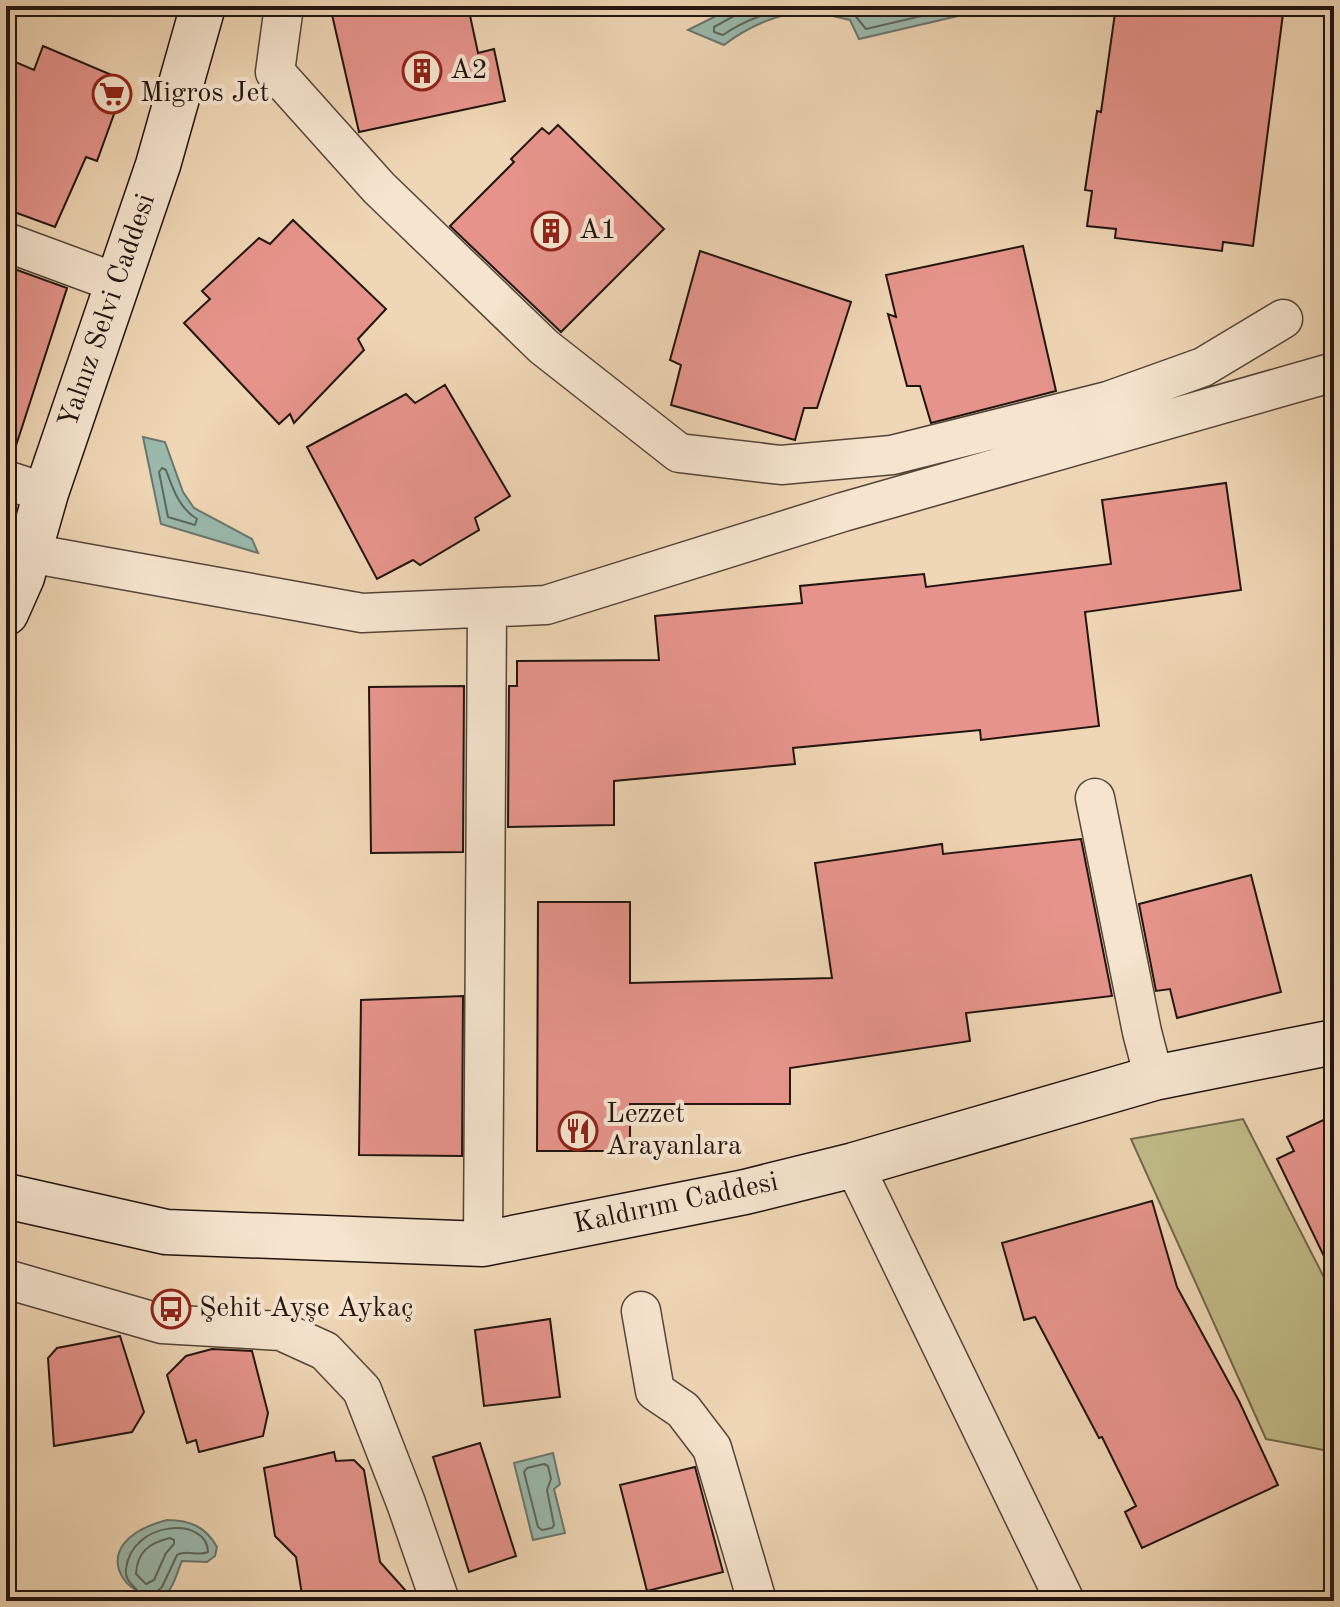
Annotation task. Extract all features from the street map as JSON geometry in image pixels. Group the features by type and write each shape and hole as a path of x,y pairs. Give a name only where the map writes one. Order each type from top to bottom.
{"street":[{"name":"Yalnız Selvi Caddesi","path":"6,613 29,553 26,487 117,283 158,165 203,6"},
{"path":"284,6 275,72 379,188 544,347 679,453 781,465 892,455 1108,401 1203,367 1283,319"},
{"path":"6,242 117,283"},
{"path":"29,553 362,613 546,605 843,512 1334,372"},
{"path":"483,1244 487,608"},
{"path":"1095,798 1154,1078"},
{"name":"Kaldırım Caddesi","path":"6,1196 166,1232 483,1244 745,1192 854,1165 1154,1078 1334,1042"},
{"path":"854,1165 1065,1601"},
{"path":"6,1279 162,1324 281,1331 325,1351 362,1390 440,1601"},
{"path":"641,1311 655,1391 683,1410 712,1448 757,1601"}],"shaded area":[{"path":"1243,1119 1334,1297 1334,1452 1266,1439 1131,1139"}],"water":[{"path":"736,6 979,6 975,12 859,39 850,20 811,12 773,18 724,45 688,30"},
{"path":"143,437 165,442 183,492 194,508 252,539 258,553 161,524"},
{"path":"553,1453 560,1484 554,1489 565,1533 533,1540 514,1463"},
{"path":"167,1520 183,1521 208,1534 217,1547 215,1556 207,1562 182,1561 166,1594 152,1595 138,1591 126,1582 119,1570 118,1557 124,1543 140,1530"}],"building":[{"name":"A2","path":"330,6 468,6 478,53 494,49 505,101 359,132"},
{"path":"1116,6 1284,6 1253,246 1223,242 1222,251 1115,238 1116,229 1087,226 1092,191 1085,190 1097,111 1101,112"},
{"path":"43,46 126,81 97,161 86,157 55,227 6,209 6,58 34,70"},
{"name":"A1","path":"558,125 664,229 561,332 450,226 514,162 511,159 542,128 549,134"},
{"path":"293,220 386,309 358,339 364,350 294,423 290,414 279,424 184,323 210,299 202,291 259,238 270,244"},
{"path":"1023,246 1056,391 931,423 920,386 907,386 888,314 896,317 886,275"},
{"path":"700,251 851,302 817,408 804,408 795,440 671,405 681,365 670,360"},
{"path":"6,266 67,288 13,455 6,454"},
{"path":"445,385 510,496 475,518 479,530 420,565 413,560 377,579 307,447 406,394 415,403"},
{"path":"1226,483 1241,590 1085,612 1099,726 981,740 980,730 793,748 795,764 614,781 614,825 508,827 509,686 517,686 517,661 659,660 655,616 802,603 800,586 924,574 926,587 1111,564 1102,500"},
{"path":"464,686 463,852 371,853 369,687"},
{"path":"1081,839 1112,996 966,1013 970,1041 790,1068 790,1104 630,1104 630,1151 537,1151 538,902 630,902 630,983 832,978 815,863 942,844 943,854"},
{"path":"1251,875 1281,992 1177,1018 1170,989 1156,991 1139,904"},
{"path":"463,996 462,1156 359,1155 361,1000"},
{"path":"1334,1115 1334,1277 1277,1159 1294,1151 1287,1137"},
{"path":"1152,1201 1177,1287 1239,1401 1278,1485 1142,1548 1125,1512 1136,1506 1102,1437 1099,1438 1035,1317 1024,1320 1002,1243"},
{"path":"550,1319 560,1397 484,1406 475,1330"},
{"path":"120,1336 144,1412 132,1432 54,1446 48,1358 57,1348"},
{"path":"212,1349 252,1351 268,1413 263,1436 199,1452 196,1440 187,1443 167,1375 186,1356"},
{"path":"480,1443 516,1556 469,1572 433,1457"},
{"path":"334,1452 336,1461 354,1460 364,1470 380,1562 415,1601 303,1601 296,1557 275,1536 264,1468"},
{"path":"695,1467 723,1572 647,1591 620,1485"}],"place":[{"name":"A2","path":"422,71"},
{"name":"Migros Jet","path":"112,94"},
{"name":"A1","path":"551,231"},
{"name":"Lezzet Arayanlara","path":"578,1131"},
{"name":"Şehit Ayşe Aykaç","path":"171,1309"}]}
